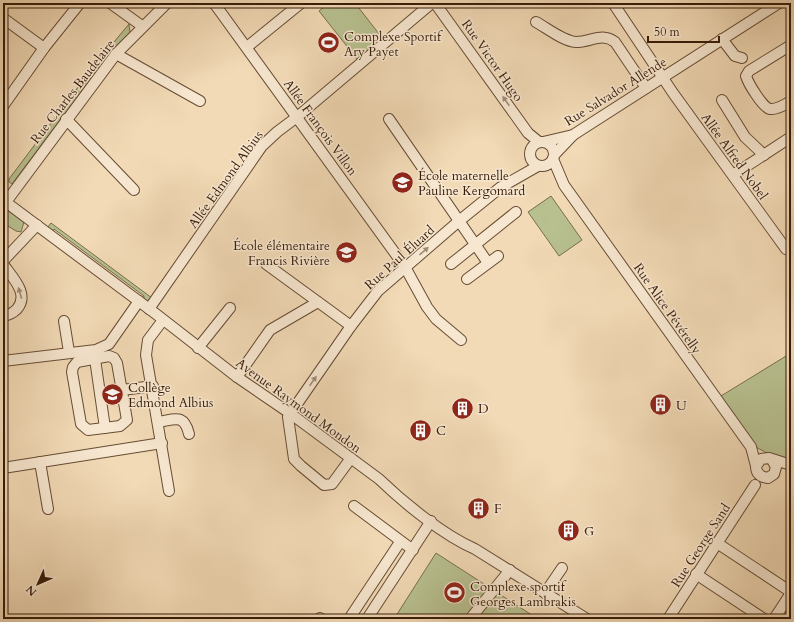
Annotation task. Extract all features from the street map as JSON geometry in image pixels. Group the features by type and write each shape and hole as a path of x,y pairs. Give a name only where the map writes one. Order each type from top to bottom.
{"street":[{"path":"3,106 44,48 80,3"},
{"path":"110,3 142,26"},
{"name":"Rue Charles Baudelaire","path":"4,201 116,54 142,26 167,3"},
{"name":"Allée François Villon","path":"214,3 405,267 427,307 436,319 461,340"},
{"path":"247,47 300,3"},
{"name":"Allée Alfred Nobel","path":"613,3 663,77 733,175 788,247"},
{"name":"Rue Salvador Allende","path":"541,142 573,135 779,3"},
{"name":"Allée Edmond Albius","path":"149,309 262,146 276,132 297,117 436,4"},
{"name":"Rue Victor Hugo","path":"436,4 528,133 541,142"},
{"path":"3,18 44,48"},
{"path":"536,22 566,39 576,42 604,37 610,38 616,42 646,88"},
{"path":"722,39 735,56 742,58"},
{"path":"791,44 749,71 746,76 762,102 768,108 774,109 791,101"},
{"path":"116,54 200,101"},
{"path":"722,100 745,137 764,155"},
{"path":"66,118 134,190"},
{"path":"389,120 488,263"},
{"path":"554,157 550,145 541,142 532,147 530,154 532,162 540,166 549,165 573,135"},
{"path":"733,175 791,137"},
{"name":"Rue Alice Pévérelly","path":"554,157 564,185 751,447 769,459"},
{"name":"Rue Paul Éluard","path":"291,414 351,326 378,291 459,220 501,187 540,166"},
{"name":"Rue Alice Pévérelly","path":"540,166 564,185"},
{"name":"Avenue Raymond Mondon","path":"4,201 149,309 237,377 351,458 460,542 475,549 510,570 587,619"},
{"path":"451,264 516,212"},
{"path":"3,316 10,315 21,304 22,298 21,291 3,263 37,225"},
{"path":"467,279 498,256"},
{"path":"266,264 351,326"},
{"path":"3,361 96,350 106,347 138,301"},
{"path":"237,377 270,330 318,302"},
{"path":"198,348 230,308"},
{"path":"163,320 148,340 146,355 169,491"},
{"path":"64,321 69,352"},
{"path":"109,356 114,358 117,363 122,390 127,420 120,426 88,430 81,424 72,372 77,362 109,356"},
{"path":"95,359 105,428"},
{"path":"122,390 152,386"},
{"path":"291,414 288,421 294,459 324,485 332,484 351,458"},
{"path":"158,422 178,419 183,420 189,434"},
{"path":"3,468 162,443"},
{"name":"Rue Alice Pévérelly","path":"751,447 756,468 754,477 755,484"},
{"path":"771,476 761,476 756,468 761,459 769,459 791,465"},
{"path":"769,459 776,467 771,476"},
{"path":"40,462 48,509"},
{"path":"755,484 763,482 791,465"},
{"name":"Rue George Sand","path":"668,619 755,484"},
{"path":"354,506 400,542 413,550"},
{"path":"367,619 431,521"},
{"path":"349,619 400,542"},
{"path":"717,542 791,593 774,619"},
{"path":"545,593 562,568"},
{"path":"470,619 510,570"},
{"path":"696,574 764,619"}],"green space":[{"path":"329,3 355,3 383,39 357,59 319,11"},
{"path":"129,24 130,33 98,69 12,184 9,182 9,179 94,66"},
{"path":"551,196 582,240 559,256 528,212"},
{"path":"3,207 24,222 21,232 16,231 3,223"},
{"path":"51,223 152,298 149,303 144,299 144,296 54,229 52,232 47,228"},
{"path":"791,353 791,461 779,460 756,447 721,396"},
{"name":"Complexe sportif Georges Lambrakis","path":"436,553 538,619 394,619"}],"place":[{"name":"Complexe Sportif Ary Payet","path":"328,43"},
{"name":"École maternelle Pauline Kergomard","path":"402,182"},
{"name":"École élémentaire Francis Rivière","path":"346,252"},
{"name":"Collège Edmond Albius","path":"113,394"},
{"name":"U","path":"661,405"},
{"name":"D","path":"462,408"},
{"name":"C","path":"420,430"},
{"name":"F","path":"479,508"},
{"name":"G","path":"569,531"},
{"name":"Complexe sportif Georges Lambrakis","path":"454,593"}]}
